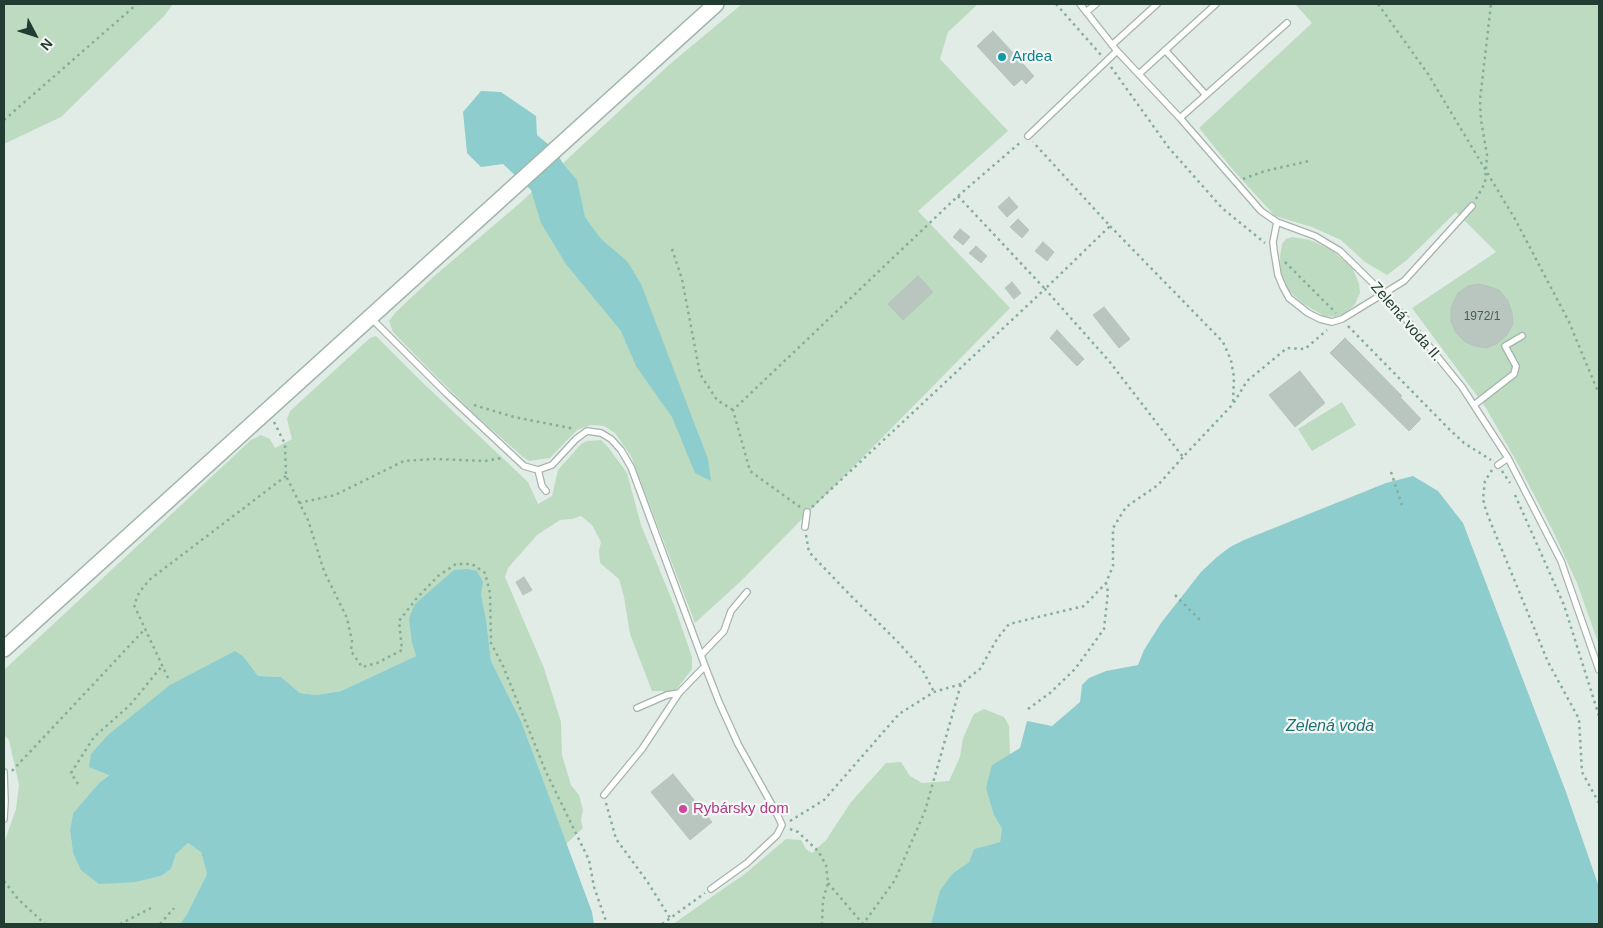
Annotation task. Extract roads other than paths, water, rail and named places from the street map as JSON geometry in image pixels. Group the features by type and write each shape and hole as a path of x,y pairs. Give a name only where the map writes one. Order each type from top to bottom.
{"main road":[{"path":"4,649 715,4"}],"lane":[{"name":"Zelená voda II.","path":"1080,4 1117,51 1180,118 1261,211 1277,222 1316,236 1340,251 1383,293 1424,340 1474,405 1508,458 1561,561 1599,670"},
{"path":"1086,12 1096,4"},
{"path":"1112,45 1157,4"},
{"path":"1139,74 1216,4"},
{"path":"1180,118 1286,23"},
{"path":"1165,50 1206,95"},
{"path":"1028,136 1117,51"},
{"path":"1277,222 1274,251 1278,275 1289,298 1320,319 1332,322 1404,281 1472,206"},
{"path":"369,316 447,394 524,466 538,470 552,465 576,439 587,431 601,433 611,439 621,450 631,467 719,702 738,744 782,825 777,835 747,863 710,889"},
{"path":"1474,405 1514,374 1516,366 1505,346 1522,336"},
{"path":"1500,468 1508,458"},
{"path":"538,470 542,486 546,491"},
{"path":"805,527 808,512"},
{"path":"701,655 724,631 731,611 747,592"},
{"path":"604,796 642,749 678,693 705,666"},
{"path":"637,708 666,695 678,693"},
{"path":"4,775 4,819"}],"water":[{"path":"481,91 501,92 536,116 537,135 554,149 564,165 577,180 585,217 601,239 627,261 641,284 708,459 711,481 695,473 672,417 636,366 621,331 566,264 541,223 531,190 503,164 481,167 467,153 463,112"},
{"name":"Zelená voda","path":"1413,476 1438,491 1463,523 1566,792 1599,887 1599,924 931,924 940,891 953,873 969,862 974,849 1000,842 1002,829 994,815 986,788 992,765 1020,748 1027,721 1052,726 1080,702 1082,685 1089,678 1106,671 1138,665 1144,650 1161,623 1201,572 1230,547 1386,483"},
{"path":"467,569 477,571 483,582 481,594 491,661 521,721 592,912 594,924 180,924 207,874 201,852 188,843 176,854 171,869 161,876 136,882 99,884 81,870 73,853 70,830 73,813 99,783 109,775 89,767 91,754 108,735 170,685 235,651 244,657 258,676 281,677 300,693 316,695 341,691 416,656 412,643 409,618 415,604 454,570"}],"place":[{"name":"Ardea","path":"1002,57"},
{"name":"Rybársky dom","path":"683,809"}]}
